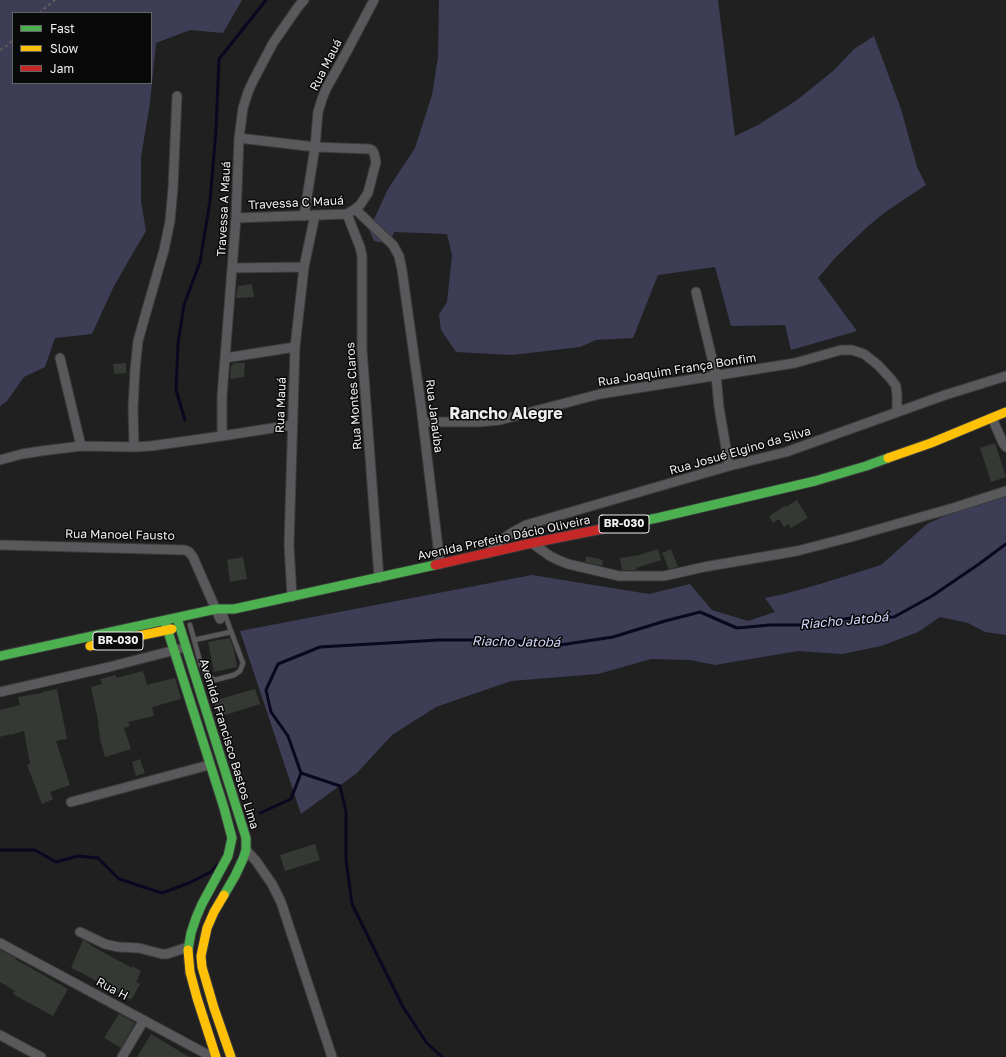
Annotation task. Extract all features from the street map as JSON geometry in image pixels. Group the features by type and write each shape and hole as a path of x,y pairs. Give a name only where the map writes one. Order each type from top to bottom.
{"main road":[{"name":"Avenida Prefeito Dácio Oliveira","path":"0,656 216,610 234,610 532,543 657,518 815,481 866,466 931,443 1006,412"},
{"name":"Avenida Prefeito Dácio Oliveira","path":"219,618 234,610"},
{"name":"Avenida Francisco Bastos Lima","path":"177,618 246,838 243,848 243,859 207,928 201,956 202,967 229,1057"},
{"name":"Avenida Francisco Bastos Lima","path":"164,621 234,840 227,860 202,904 191,933 188,947 188,958 197,998 216,1057"},
{"name":"BR-030","path":"83,648 194,624"}],"street":[{"name":"Travessa A Mauá","path":"222,436 222,396 236,218 239,138 243,108 248,92 272,43 304,0"},
{"name":"Rua Mauá","path":"304,216 315,147 318,112 322,99 374,0"},
{"path":"134,447 134,370 140,335 164,250 170,221 177,96"},
{"path":"239,138 315,147 364,148 372,150 376,162 368,193 360,205 351,211"},
{"name":"Travessa C Mauá","path":"236,218 304,216 351,211"},
{"name":"Rua Janaúba","path":"351,211 393,245 399,256 423,422 440,564"},
{"name":"Rua Montes Claros","path":"351,211 362,256 362,349 379,578"},
{"name":"Rua Mauá","path":"292,597 289,545 295,347 304,267 315,215"},
{"path":"232,268 304,267"},
{"path":"696,292 716,375 719,407 729,466"},
{"path":"225,358 295,347"},
{"name":"Rua Joaquim França Bonfim","path":"423,422 479,422 500,420 600,394 795,363 841,350 852,350 864,354 878,365 891,379 896,386 897,412"},
{"path":"60,358 82,446"},
{"name":"Rua Josué Elgino da Silva","path":"486,554 500,541 526,525 729,466 786,452 945,395 1006,376"},
{"path":"992,418 1006,447"},
{"path":"0,460 28,453 82,446 134,447 166,444 292,425"},
{"path":"532,543 550,556 568,564 619,576 664,576 704,567 797,551 953,508 1006,491"},
{"name":"Rua Manoel Fausto","path":"0,545 183,549 189,552 193,557 219,618"},
{"path":"0,692 187,647"},
{"path":"205,751 218,745"},
{"path":"71,802 209,765"},
{"path":"243,848 256,861 272,884 281,902 332,1057"},
{"path":"80,932 105,944 118,947 139,948 162,954 167,954 188,947"},
{"name":"Rua H","path":"0,943 212,1057"},
{"path":"122,1057 144,1020"},
{"path":"0,1035 40,1057"}],"lane":[{"path":"194,624 194,640 201,665 207,676 216,680 234,675 240,671 243,664 231,632 219,618"},
{"path":"194,640 231,632"}],"path":[{"path":"40,12 55,0"},
{"path":"0,50 12,41"}],"shaded area":[{"path":"0,0 242,0 223,33 190,30 156,43 152,83 152,12 12,12 12,84 152,84 141,157 141,201 146,231 113,288 92,334 55,338 45,367 24,377 7,401 0,406"},
{"path":"439,0 718,0 735,136 758,125 797,100 833,71 854,49 874,36 901,109 917,167 926,185 884,213 866,228 835,258 818,278 857,331 791,350 785,325 731,326 715,267 658,275 633,338 596,340 580,347 512,355 456,352 441,330 439,314 447,302 452,255 447,234 394,232 389,244 374,241 369,230 388,189 415,148 432,95 438,57"},
{"path":"1006,488 1006,635 985,632 968,623 940,617 918,632 881,646 842,654 798,651 715,665 690,660 651,659 598,674 511,681 436,707 392,735 357,773 301,814 240,631 532,575 649,594 690,584 712,610 748,621 775,612 765,598 820,584 881,565 927,524"}],"building":[{"path":"252,284 254,297 236,298 238,286"},
{"path":"126,363 126,373 114,374 113,364"},
{"path":"234,363 245,363 244,377 230,379 231,366"},
{"path":"995,443 1006,477 991,482 980,448"},
{"path":"797,500 808,518 791,528 789,524 784,527 779,519 773,523 769,516"},
{"path":"658,549 661,560 636,568 637,570 622,570 620,558 639,555"},
{"path":"671,549 678,567 669,569 662,553"},
{"path":"586,556 603,560 602,566 585,562"},
{"path":"243,557 247,579 230,582 227,560"},
{"path":"230,638 237,667 214,672 208,642"},
{"path":"143,671 147,685 175,678 181,699 152,707 154,716 128,722 130,726 124,728 131,749 105,757 99,735 99,725 91,687 102,684 100,679 116,675 116,678"},
{"path":"57,689 67,739 56,741 70,785 50,792 53,799 42,804 27,765 30,764 24,731 0,737 0,710 20,705 18,697"},
{"path":"255,689 260,704 219,717 213,701"},
{"path":"140,759 145,773 136,776 132,762"},
{"path":"315,844 320,860 285,871 280,855"},
{"path":"83,940 132,968 132,966 141,971 136,982 140,984 131,1000 71,968"},
{"path":"0,950 68,989 53,1016 13,994 15,991 0,982"},
{"path":"119,1014 135,1023 121,1048 104,1038"},
{"path":"151,1034 189,1057 137,1057"}],"waterway":[{"path":"185,420 176,390 178,343 184,305 200,262 210,201 216,130 219,59 266,0"},
{"name":"Riacho Jatobá","path":"260,813 291,799 301,773 288,736 271,712 266,690 278,664 320,647 439,640 509,640 560,645 613,637 700,612 737,628 770,625 805,625 851,618 894,617 932,596 1006,544"},
{"path":"301,773 340,786 346,812 346,860 352,904 403,1007 426,1042 442,1057"},
{"name":"Riacho Jatobá","path":"0,850 35,850 56,862 78,856 98,858 119,879 162,893 189,883 211,872 218,864"}],"traffic: fast":[{"path":"627,524 815,481 888,458"},
{"path":"0,656 216,609 234,609 435,565"},
{"path":"177,618 246,838 246,850 243,859 224,895"},
{"path":"165,622 224,808 232,838 228,856 196,918 191,933 188,950"}],"traffic: slow":[{"path":"888,458 931,443 1006,412"},
{"path":"90,646 172,629"},
{"path":"224,895 207,928 201,956 202,967 214,1008 231,1057"},
{"path":"188,950 190,972 216,1057"}],"traffic: jam":[{"path":"435,565 532,543 627,524"}],"district":[{"name":"Rancho Alegre","path":"506,414"}]}
